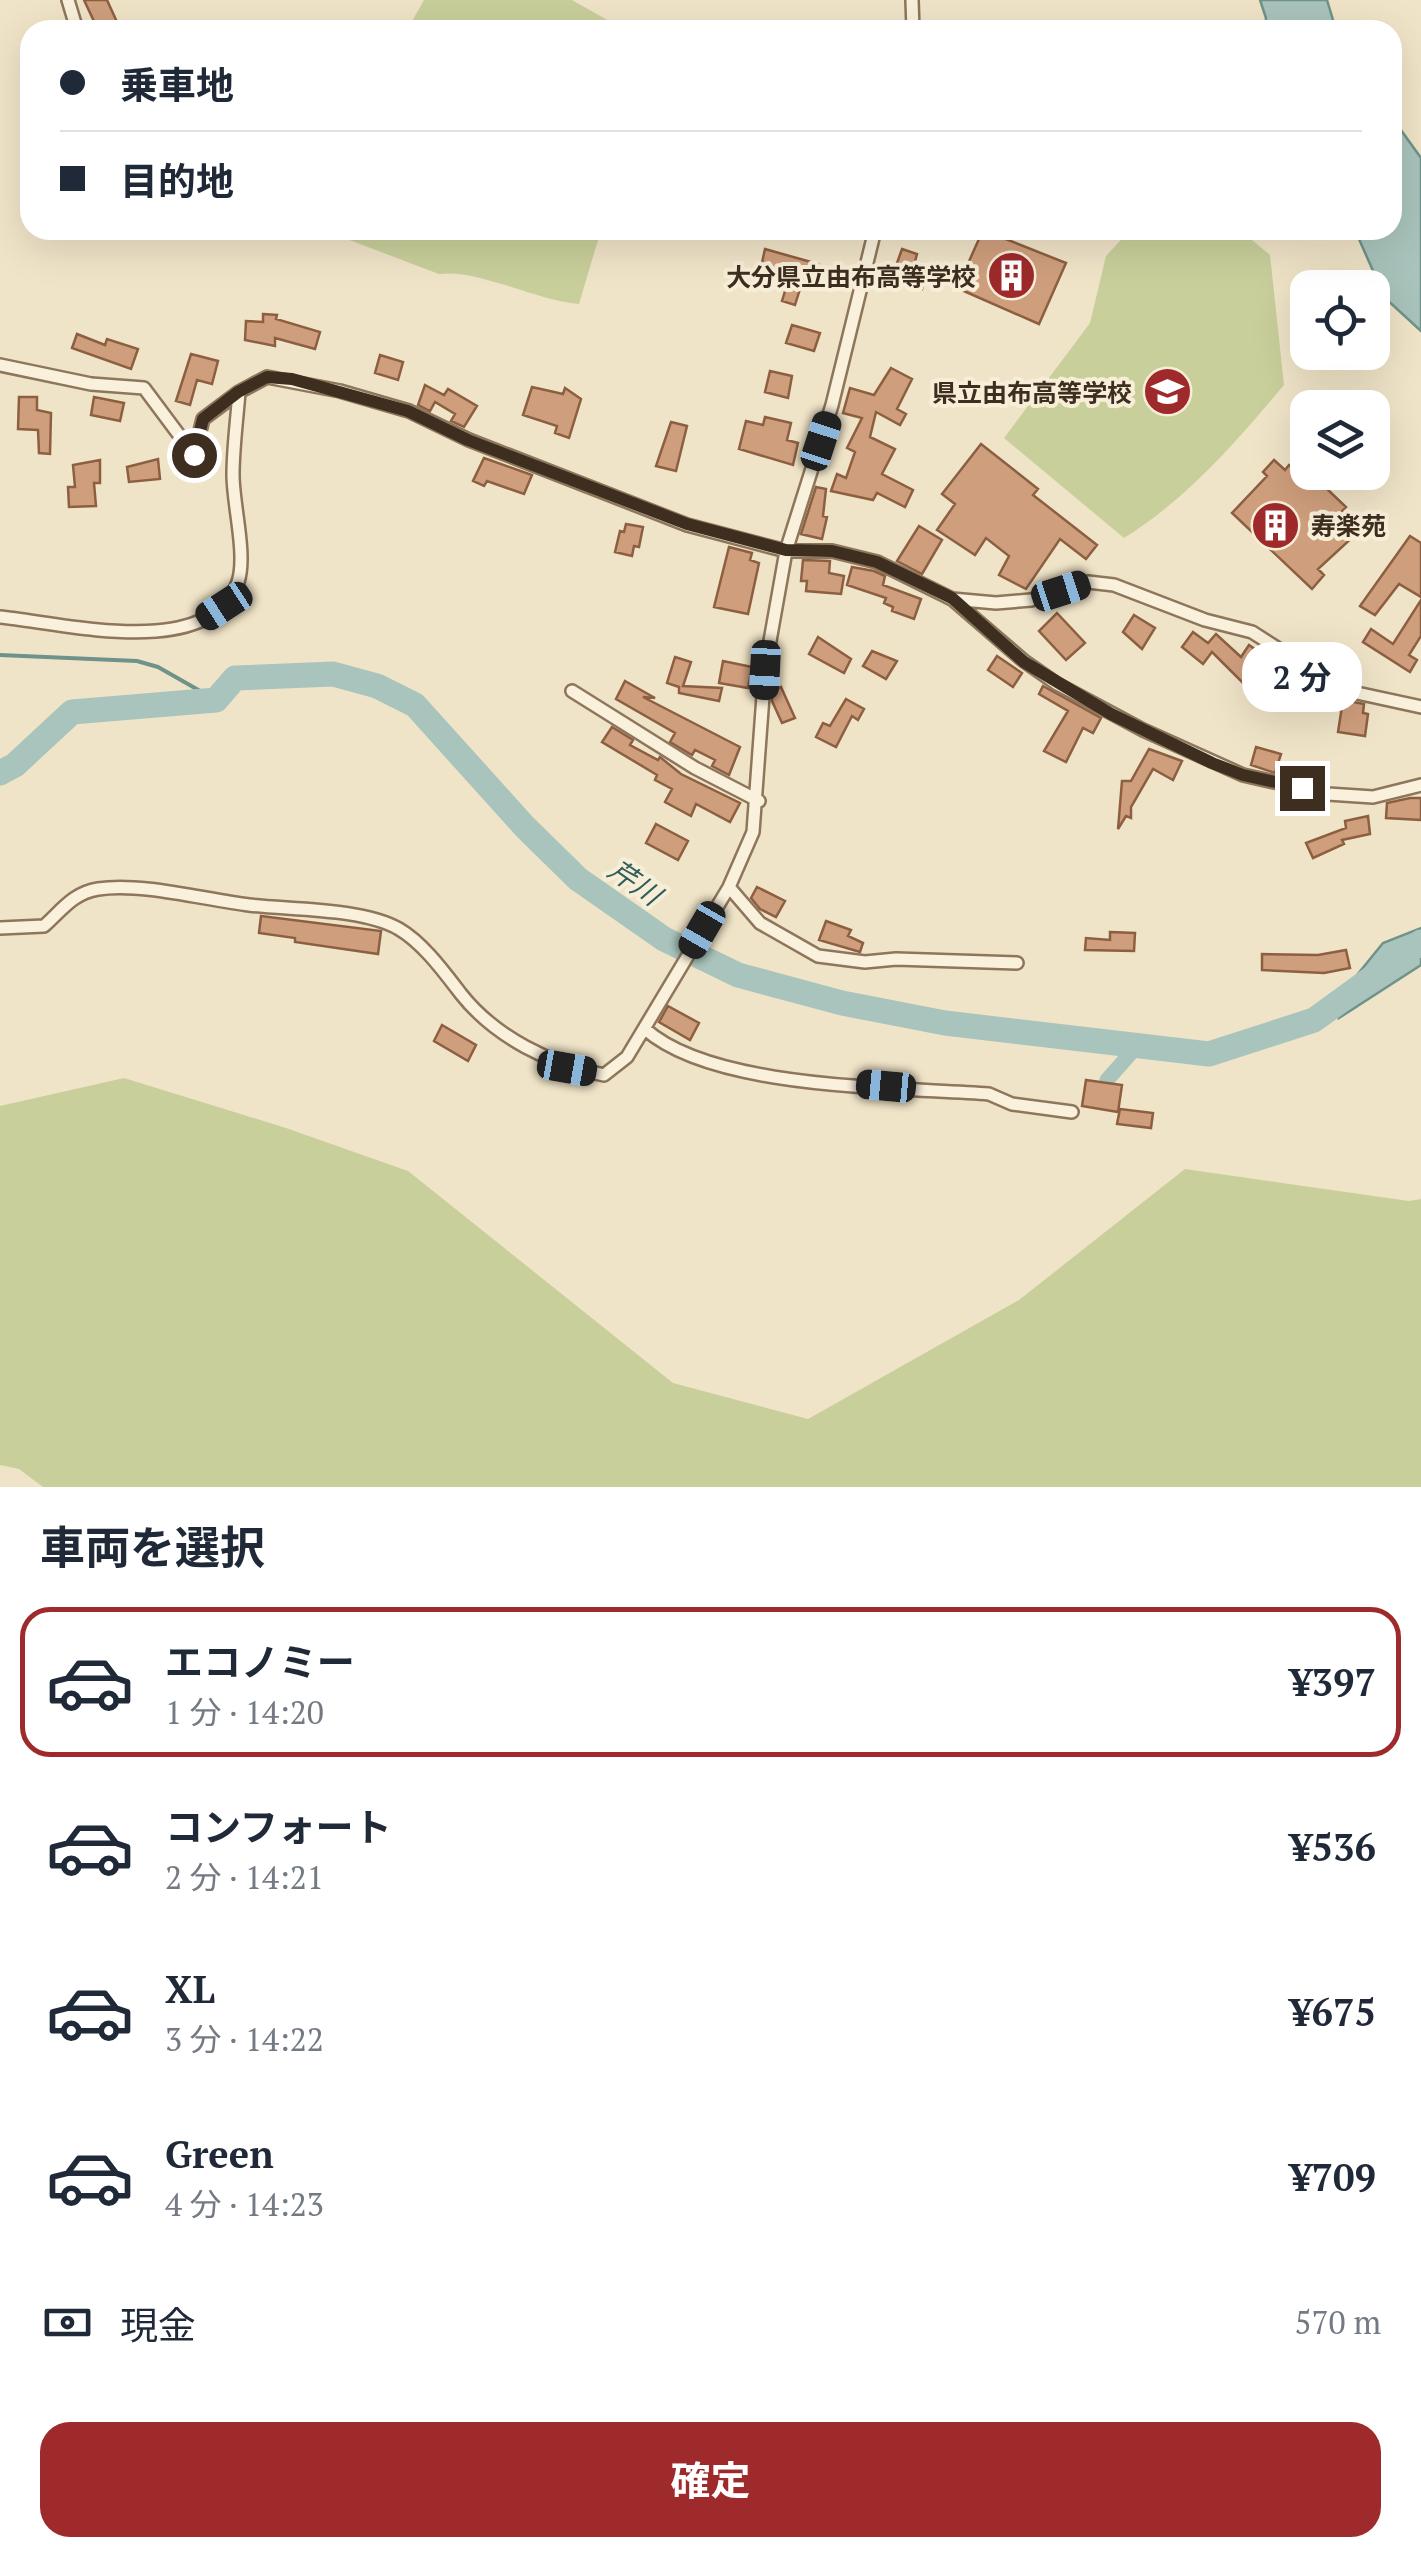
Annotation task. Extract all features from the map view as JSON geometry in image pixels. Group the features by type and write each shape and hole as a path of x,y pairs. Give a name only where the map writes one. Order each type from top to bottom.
{"street":[{"path":"0,928 44,926 72,897 101,888 182,894 371,919 404,931 448,974 462,996 537,1054 567,1068 604,1075 626,1057 645,1029 729,887 754,832 765,670 786,550 832,404 873,240"},
{"path":"0,365 91,384 144,388 194,455 203,419 238,392 267,377 340,391 408,411 468,440 687,524 786,550 832,551 877,562 952,598 1024,662 1056,684 1243,775 1328,794 1373,798 1421,785"},
{"path":"0,617 157,633 194,626 224,606 239,580 233,476 238,392"},
{"path":"952,598 1032,600 1088,582 1114,585 1205,620 1252,632 1343,690 1421,707"},
{"path":"572,691 759,802"},
{"path":"729,887 760,923 818,956 865,962 896,959 1017,963"},
{"path":"645,1029 662,1044 687,1056 782,1079 989,1094 1012,1104 1072,1112"}],"green space":[{"path":"424,0 572,0 607,20 413,20"},
{"path":"349,240 598,240 579,304 471,276 439,274"},
{"name":"県立由布高等学校","path":"1121,240 1252,240 1270,255 1284,385 1190,487 1124,538 1004,438 1090,323 1106,256"},
{"path":"124,1078 408,1171 673,1383 808,1419 1019,1300 1185,1169 1409,1201 1421,1199 1421,1487 43,1487 19,1469 0,1465 0,1106"}],"water":[{"path":"1260,0 1327,0 1333,20 1266,20"},
{"path":"1402,132 1421,158 1421,331 1390,303 1390,270 1373,270 1359,240 1402,240"},
{"path":"1421,928 1421,965 1339,1018 1340,996 1383,943"}],"building":[{"path":"84,0 107,0 116,20 93,20"},
{"name":"大分県立由布高等学校","path":"979,240 1008,240 1066,263 1039,324 957,288"},
{"path":"765,249 818,264 815,278 804,276 795,305 782,301 786,288 758,281"},
{"path":"902,249 917,254 914,265 927,272 922,289 891,280"},
{"path":"263,314 277,315 276,319 320,332 315,349 275,338 275,346 245,340 246,321 263,322"},
{"path":"792,325 820,333 814,351 786,343"},
{"path":"77,334 105,345 107,339 138,349 131,369 72,348"},
{"path":"191,354 218,361 212,384 197,380 190,405 176,401"},
{"path":"380,355 403,362 398,380 375,373"},
{"path":"891,368 912,379 897,409 906,414 900,425 876,412 870,437 895,449 882,474 913,490 905,507 877,493 873,500 831,491 837,474 846,478 855,452 847,448 862,418 843,413 850,388 874,395"},
{"path":"770,371 792,376 788,398 765,392"},
{"path":"425,385 444,395 448,389 477,406 464,427 451,421 455,414 435,402 430,411 418,405"},
{"path":"532,387 563,394 565,388 581,399 569,438 555,433 557,426 523,415"},
{"path":"19,397 37,397 37,410 51,413 50,454 39,453 38,430 18,429"},
{"path":"94,397 124,403 120,421 91,415"},
{"path":"765,417 791,423 787,440 798,443 793,465 739,449 746,421 763,425"},
{"path":"671,422 687,426 676,471 656,466"},
{"path":"981,444 1038,489 1033,495 1097,545 1086,559 1060,539 1026,589 999,575 1009,556 986,538 975,555 937,530 955,504 942,494"},
{"path":"484,458 532,475 524,494 487,481 484,486 473,481"},
{"path":"158,459 160,479 129,482 127,467"},
{"path":"100,460 100,483 94,483 96,506 69,507 68,487 75,487 73,465"},
{"name":"寿楽苑","path":"1274,460 1285,470 1289,465 1290,490 1328,490 1346,507 1336,518 1355,535 1318,569 1324,575 1312,589 1232,513 1267,476 1263,472"},
{"path":"816,487 826,489 823,516 827,517 822,539 801,534"},
{"path":"626,524 643,527 639,547 634,546 632,556 615,552 620,531 624,532"},
{"path":"919,526 942,540 922,574 897,561"},
{"path":"1410,536 1421,543 1421,597 1399,584 1375,615 1360,606"},
{"path":"729,547 752,553 750,560 759,563 748,614 714,607"},
{"path":"803,560 830,561 829,573 844,576 841,594 806,591 807,581 801,581"},
{"path":"852,567 885,576 883,585 921,599 914,619 892,611 893,607 884,603 886,598 847,585"},
{"path":"1421,600 1421,636 1409,655 1417,660 1410,672 1363,642 1371,629 1393,644"},
{"path":"1057,613 1085,643 1066,660 1039,631"},
{"path":"1134,615 1155,628 1142,649 1123,632"},
{"path":"1193,632 1208,643 1216,634 1241,657 1249,645 1288,672 1288,682 1296,688 1288,699 1271,686 1266,693 1251,681 1246,686 1212,652 1203,664 1182,647"},
{"path":"818,637 851,659 844,673 809,654"},
{"path":"872,651 897,661 886,679 863,666"},
{"path":"997,656 1022,673 1013,687 988,670"},
{"path":"675,657 691,662 683,686 722,688 719,701 679,693 679,687 667,683"},
{"path":"723,661 752,667 748,688 719,683"},
{"path":"625,681 655,698 643,697 740,747 729,775 712,766 715,760 695,750 692,755 670,742 675,733 616,699"},
{"path":"1043,686 1101,718 1093,733 1083,728 1066,762 1044,751 1068,711 1039,694"},
{"path":"781,687 795,718 782,723 772,701 773,691"},
{"path":"846,699 864,709 858,720 852,716 836,747 816,737 823,723 830,726"},
{"path":"1343,700 1364,704 1363,713 1368,714 1365,736 1338,732"},
{"path":"612,727 633,740 630,745 658,760 660,757 681,774 740,803 730,822 696,804 691,816 665,802 672,789 655,780 657,775 602,742"},
{"path":"1256,747 1281,754 1275,773 1251,765"},
{"path":"1149,749 1182,761 1173,780 1153,769 1131,807 1131,818 1126,816 1118,829 1122,781 1131,781"},
{"path":"1421,798 1421,820 1386,818 1387,803"},
{"path":"1368,816 1370,834 1342,840 1344,844 1313,858 1306,843 1346,828 1345,821"},
{"path":"656,824 688,841 678,860 646,843"},
{"path":"757,887 785,901 776,917 760,909 751,898"},
{"path":"261,916 381,931 378,954 259,933"},
{"path":"826,921 851,930 848,936 863,943 860,952 819,940"},
{"path":"1110,932 1135,933 1134,951 1085,950 1086,938 1110,940"},
{"path":"1346,950 1350,968 1324,973 1262,970 1262,954 1318,955"},
{"path":"668,1006 699,1023 690,1040 659,1022"},
{"path":"442,1025 476,1045 468,1061 434,1041"},
{"path":"1086,1080 1122,1085 1118,1112 1082,1106"},
{"path":"1120,1109 1153,1113 1151,1128 1117,1124"}],"waterway":[{"path":"0,655 137,661 158,667 216,700"},
{"name":"芹川","path":"0,773 15,765 72,712 216,700 235,678 333,674 377,686 415,705 525,827 578,879 664,939 738,975 842,1003 945,1023 1209,1054 1314,1020 1421,942"},
{"path":"1107,1080 1138,1045"}],"place":[{"name":"大分県立由布高等学校","path":"1011,276"},
{"name":"県立由布高等学校","path":"1167,392"},
{"name":"寿楽苑","path":"1276,525"}],"route":[{"path":"194,455 203,419 238,392 267,377 292,379 408,411 468,440 687,524 786,550 832,551 877,562 952,598 1024,662 1111,714 1212,763 1243,775 1302,788"}]}
